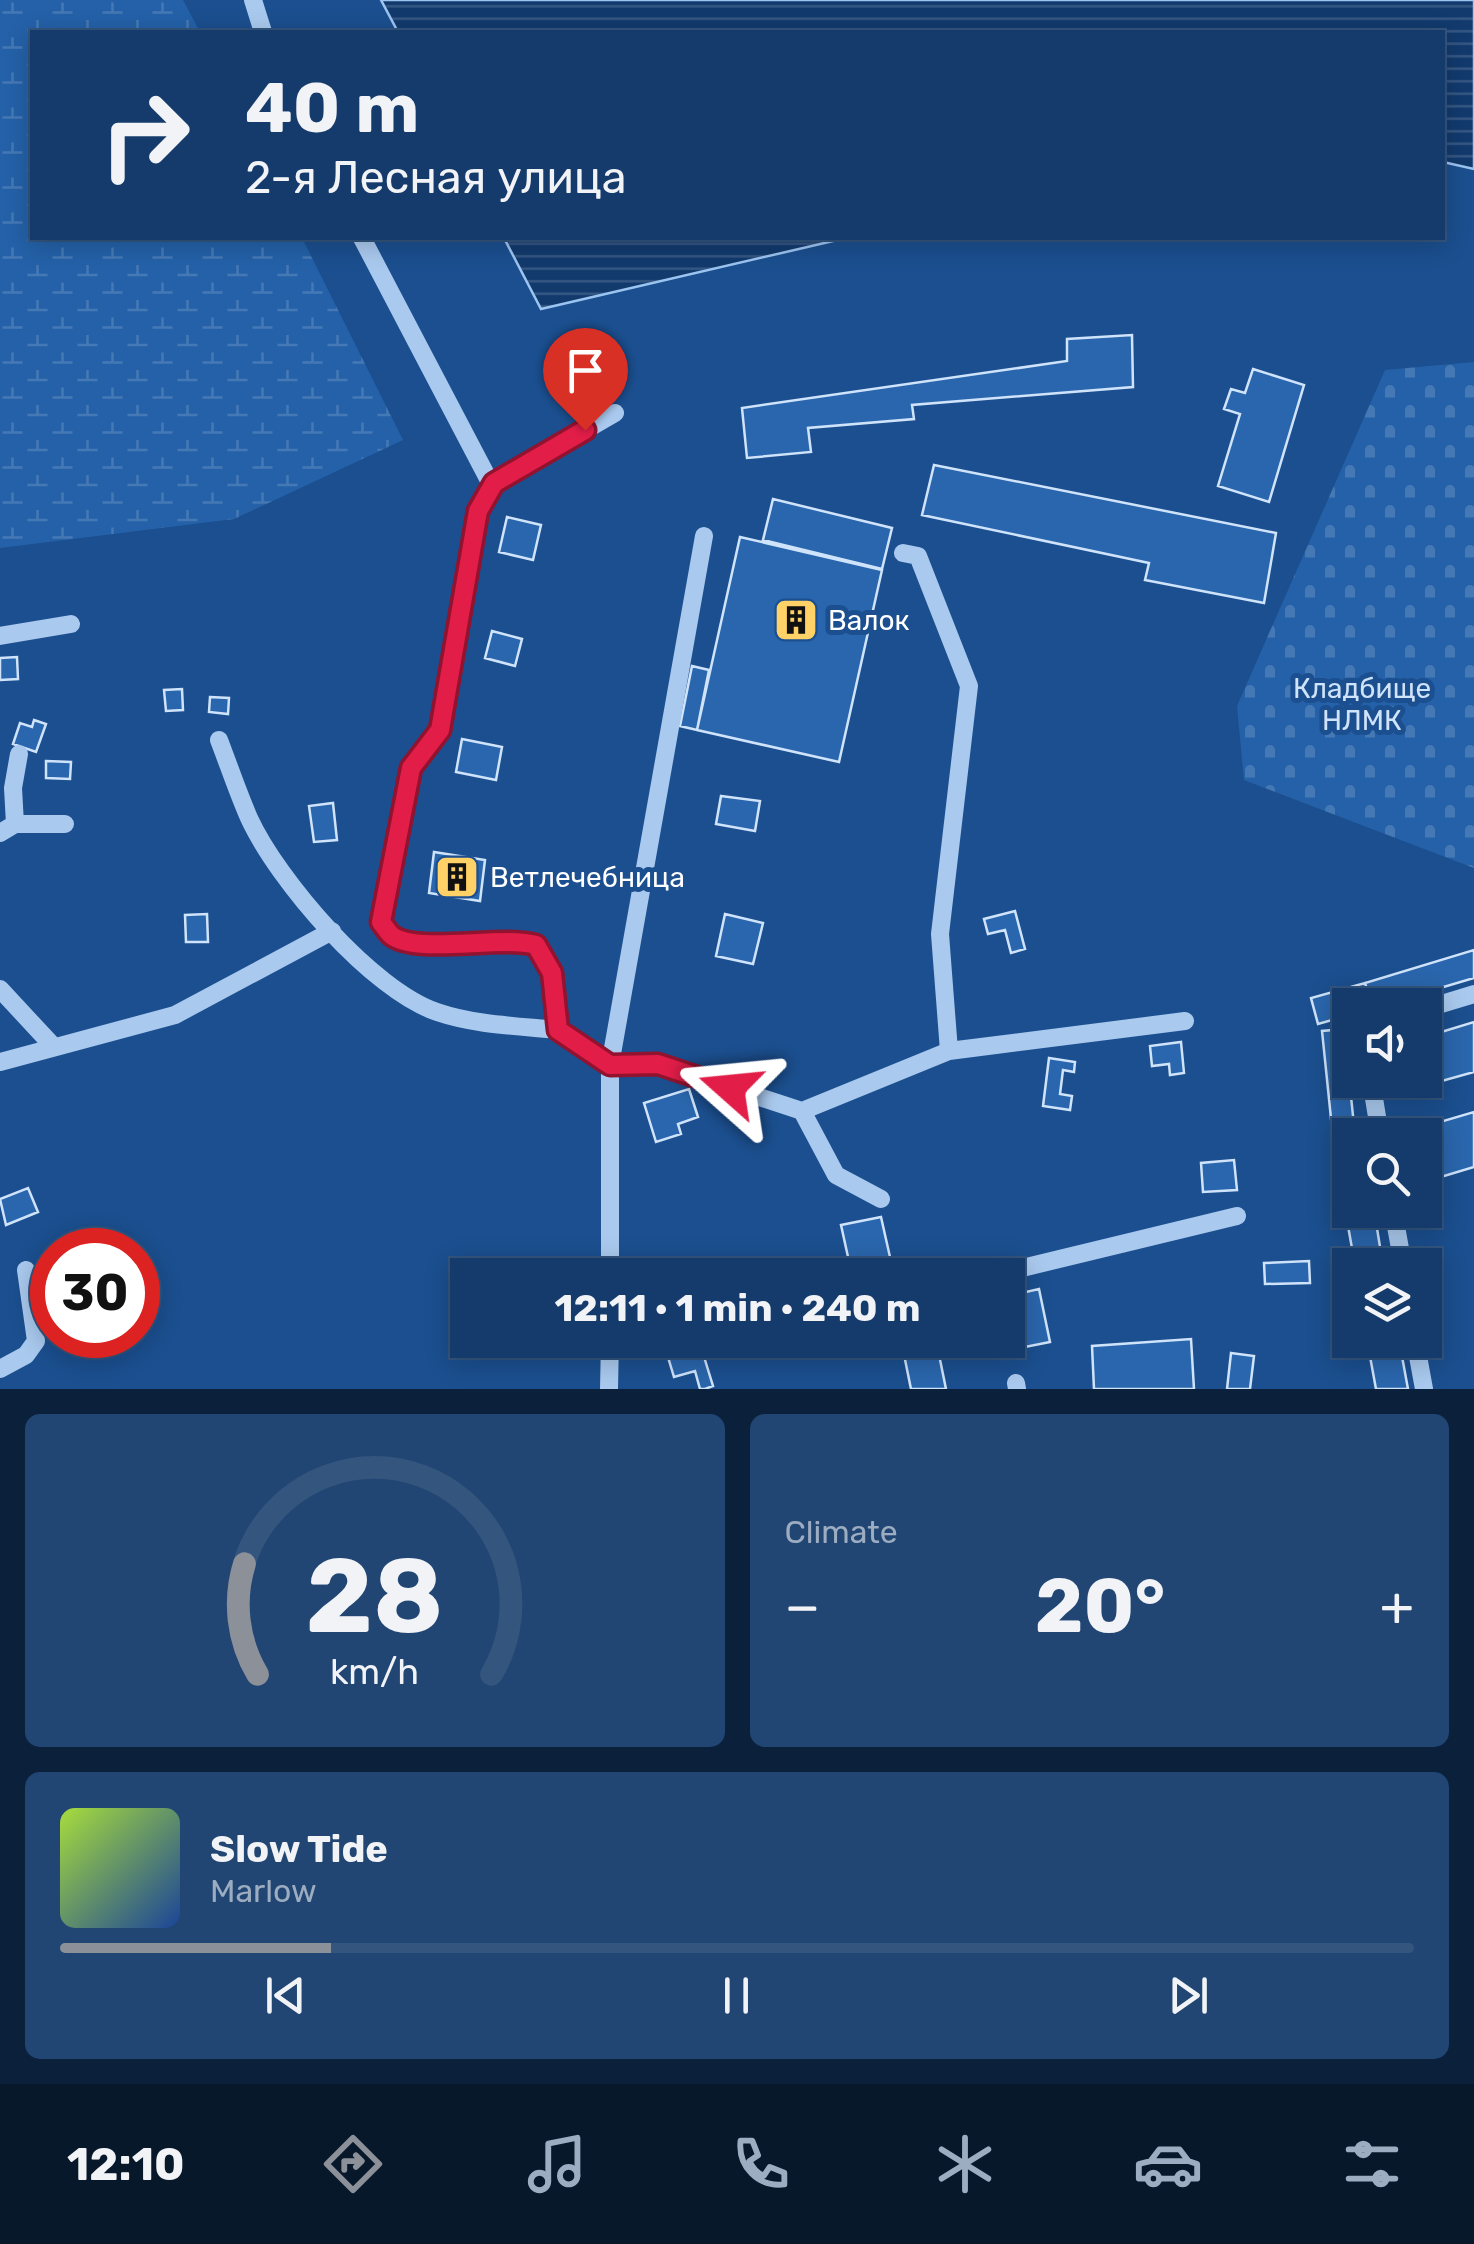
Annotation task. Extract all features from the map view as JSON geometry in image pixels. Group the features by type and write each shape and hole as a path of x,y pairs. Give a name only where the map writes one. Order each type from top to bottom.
{"street":[{"path":"253,0 261,30"},
{"path":"363,240 492,486"},
{"path":"558,1030 552,973 536,945 519,940 446,944 406,941 391,935 381,922 411,768 440,730 478,511 492,486 616,413"},
{"path":"610,1258 610,1065 704,536"},
{"path":"904,554 918,556 969,686 940,934 949,1052"},
{"path":"0,636 71,624"},
{"path":"219,740 251,821 288,878 332,931 392,990 436,1012 478,1022 558,1030 610,1065 658,1064 802,1112 949,1052 1185,1021"},
{"path":"20,754 7,829 65,824"},
{"path":"0,1062 174,1016 332,931"},
{"path":"0,989 53,1046"},
{"path":"1442,1004 1474,994"},
{"path":"802,1112 836,1175 881,1199"},
{"path":"1025,1267 1238,1216"},
{"path":"0,1370 26,1355 36,1341 26,1270"},
{"path":"610,1358 610,1389"},
{"path":"1419,1358 1424,1389"}],"green space":[{"path":"0,0 183,0 199,30 30,30 30,240 303,240 403,440 234,519 0,548"},
{"name":"Кладбище НЛМК","path":"1474,362 1474,868 1244,780 1237,706 1385,370"}],"shaded area":[{"path":"381,0 1474,0 1474,169 1445,162 1445,30 397,30"},
{"path":"505,240 837,240 541,309"}],"building":[{"path":"1132,335 1133,387 912,405 914,419 808,428 811,452 747,458 742,408 1067,361 1067,339"},
{"path":"1253,369 1304,385 1269,502 1218,486 1240,414 1224,409 1231,389 1245,393"},
{"path":"934,465 1276,533 1264,603 1145,580 1149,563 922,515"},
{"path":"773,499 892,528 882,569 763,540"},
{"path":"507,517 541,525 533,560 499,552"},
{"name":"Валок","path":"740,537 882,570 839,762 697,730"},
{"path":"492,631 522,639 515,666 485,658"},
{"path":"17,657 18,679 0,680 0,658"},
{"path":"692,666 709,670 697,730 680,726"},
{"path":"182,689 183,710 166,711 164,690"},
{"path":"210,697 229,698 228,714 209,712"},
{"path":"34,720 46,724 36,752 13,744 20,723 32,727"},
{"path":"462,739 502,747 496,780 456,772"},
{"path":"46,761 71,762 70,779 46,778"},
{"path":"721,796 760,801 755,831 716,824"},
{"path":"333,803 337,840 314,842 309,806"},
{"name":"Ветлечебница","path":"434,852 485,860 480,901 429,893"},
{"path":"1015,911 1025,949 1011,953 1005,930 988,934 984,919"},
{"path":"207,914 208,942 186,942 185,915"},
{"path":"725,914 763,923 753,964 716,956"},
{"path":"1474,950 1474,978 1440,988 1367,988 1365,983"},
{"path":"1332,992 1332,1020 1318,1024 1311,998"},
{"path":"1474,1022 1474,1072 1442,1081 1442,1032"},
{"path":"1332,1030 1332,1098 1351,1098 1353,1118 1332,1118 1332,1128 1322,1031"},
{"path":"1181,1042 1184,1073 1170,1075 1169,1064 1152,1066 1150,1046"},
{"path":"1049,1058 1075,1062 1074,1072 1063,1070 1060,1094 1072,1096 1070,1110 1043,1106"},
{"path":"689,1089 698,1117 678,1124 681,1134 656,1142 644,1103"},
{"path":"1474,1112 1474,1167 1442,1177 1442,1121"},
{"path":"1234,1160 1237,1190 1203,1192 1201,1163"},
{"path":"28,1188 38,1212 6,1225 0,1199"},
{"path":"881,1217 890,1257 848,1258 841,1225"},
{"path":"1348,1228 1377,1228 1380,1248 1352,1248"},
{"path":"1309,1261 1310,1283 1265,1284 1264,1263"},
{"path":"1039,1289 1050,1342 1025,1347 1025,1292"},
{"path":"1191,1339 1194,1389 1094,1389 1092,1346"},
{"path":"1231,1353 1254,1356 1250,1389 1227,1389"},
{"path":"668,1358 704,1358 713,1386 700,1389 695,1371 674,1377"},
{"path":"905,1358 940,1358 946,1389 911,1389"},
{"path":"1370,1358 1402,1358 1408,1389 1376,1389"}],"place":[{"name":"Валок","path":"796,620"},
{"name":"Ветлечебница","path":"457,877"}],"route":[{"path":"585,430 494,483 478,511 440,730 411,768 381,922 391,935 406,941 446,944 519,940 536,945 552,973 558,1030 610,1065 658,1064 730,1088"}]}
